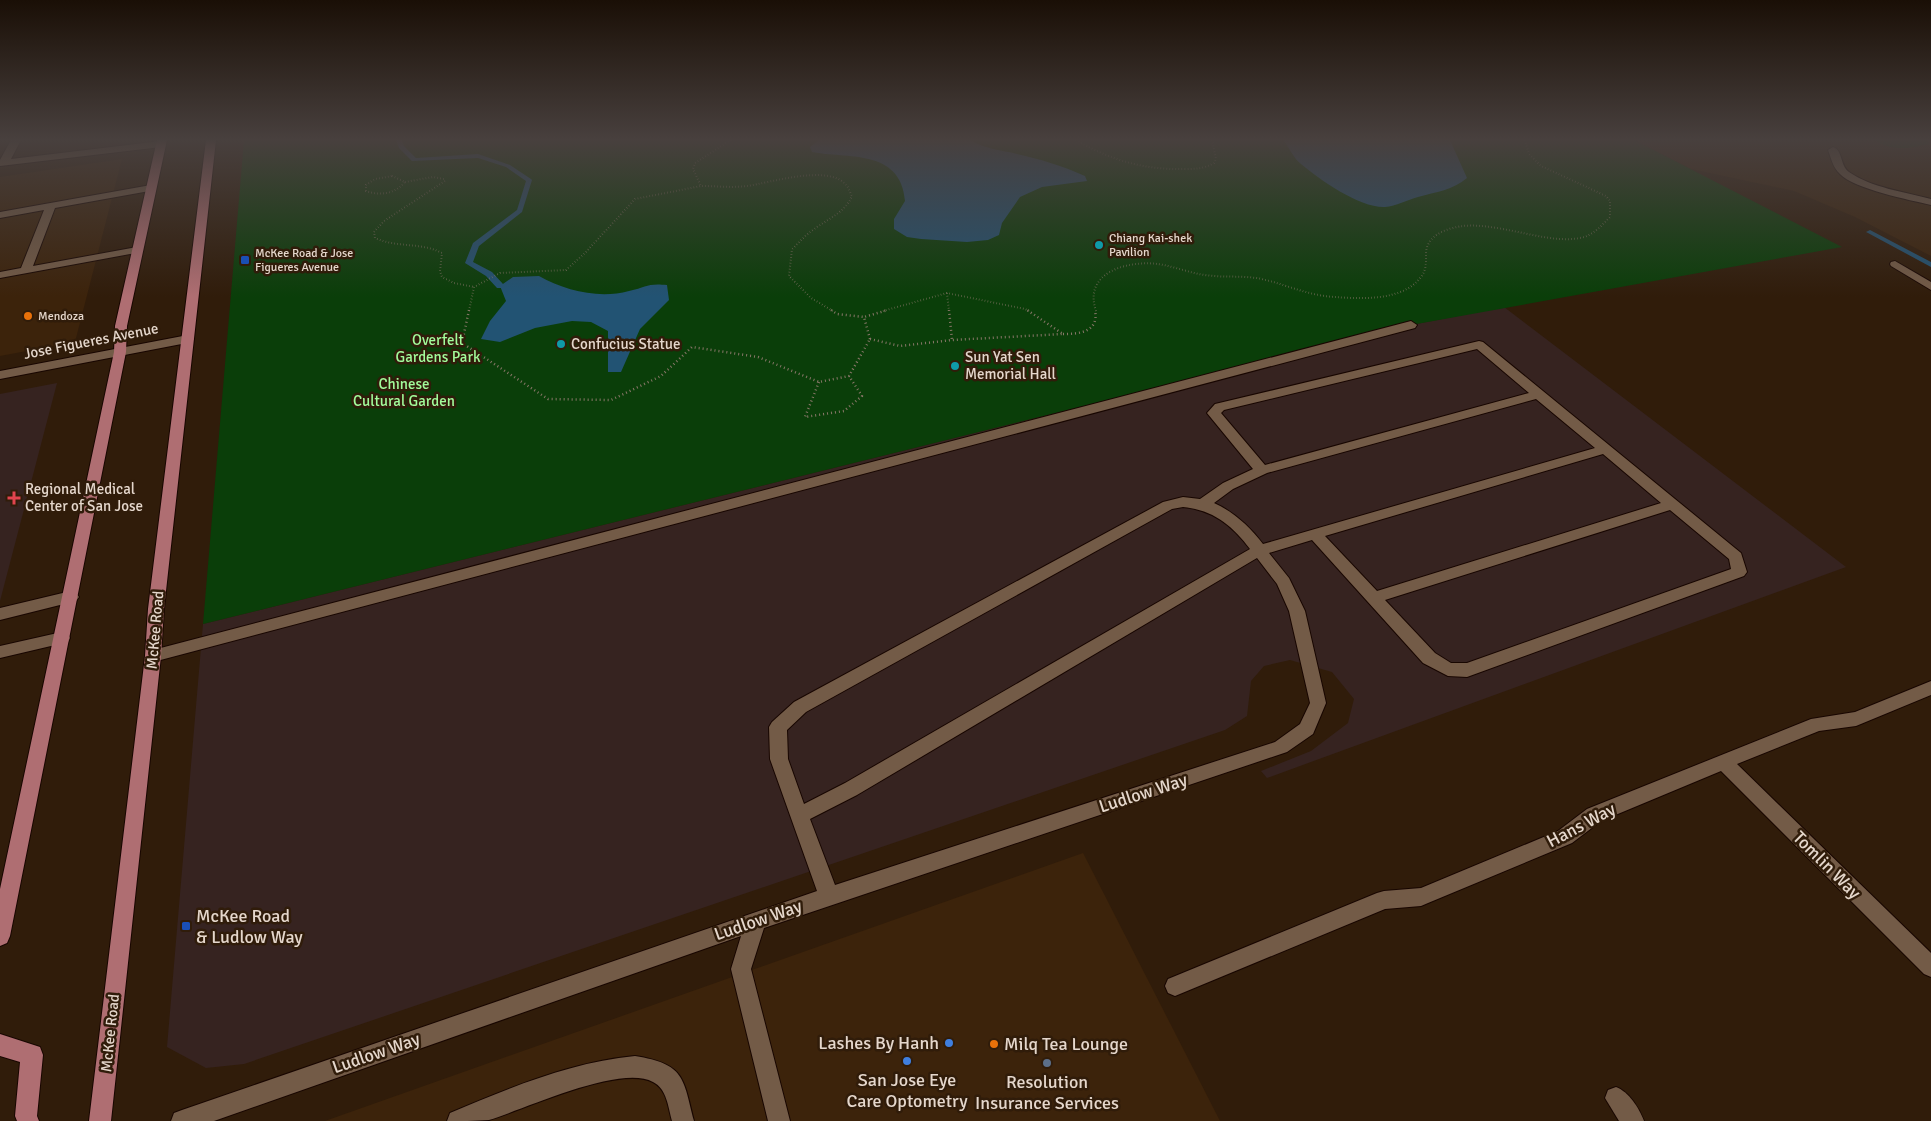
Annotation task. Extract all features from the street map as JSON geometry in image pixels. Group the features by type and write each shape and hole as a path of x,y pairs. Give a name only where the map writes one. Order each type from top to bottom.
{"main road":[{"path":"0,936 71,596 120,352 121,326 150,192"},
{"name":"McKee Road","path":"100,1121 154,656 156,609 206,192"},
{"path":"0,1045 32,1055 26,1116 28,1121"}],"street":[{"path":"0,215 126,192"},
{"path":"1900,192 1931,202"},
{"path":"25,271 51,205"},
{"path":"0,275 137,250"},
{"path":"1895,264 1931,287"},
{"path":"154,656 1411,325"},
{"name":"Jose Figueres Avenue","path":"0,375 188,339"},
{"path":"1262,470 1214,413 1220,407 1479,345 1736,557 1739,572 1467,670 1448,670 1429,658 1315,534"},
{"path":"1203,504 1228,486 1262,470 1539,394"},
{"path":"800,815 851,789 1260,550 1606,450"},
{"path":"829,896 779,759 778,728 800,707 1168,505 1183,502 1203,504 1219,511 1246,533 1260,550"},
{"path":"1374,598 1673,504"},
{"name":"Ludlow Way","path":"182,1121 829,896 1281,747 1307,729 1318,704 1297,610 1284,582 1260,550"},
{"path":"0,614 71,596"},
{"path":"0,652 62,638"},
{"name":"Hans Way","path":"1175,986 1384,900 1421,897 1565,837 1594,815 1817,724 1856,719 1931,688"},
{"name":"Tomlin Way","path":"1723,762 1931,967"},
{"path":"756,921 742,968 779,1121"},
{"path":"458,1121 588,1074 630,1067 654,1070 673,1083 683,1121"},
{"path":"1616,1098 1633,1121"}],"path":[{"path":"369,192 382,192"},
{"path":"428,192 384,221 374,232 375,238 381,242 435,248 442,253 443,259 439,272 441,277 446,281 474,287"},
{"path":"669,192 635,199 585,253 566,270 500,273 478,284 474,287 462,343 548,398 612,400 661,376 692,347 758,357 819,382 849,376 870,339 864,317"},
{"path":"850,192 852,196 843,210 812,230 792,249 790,276 811,298 836,314 864,317 947,292 1025,309 1063,334"},
{"path":"870,339 900,346 952,340 1078,334 1088,330 1097,320 1094,291 1101,280 1111,271 1126,265 1157,263 1206,275 1264,280 1322,296 1385,296 1402,291 1422,276 1426,265 1426,248 1430,241 1444,230 1471,225 1483,225 1564,240 1585,237 1602,228 1610,217 1610,201 1606,196 1598,192"},
{"path":"947,292 952,340"},
{"path":"819,382 805,417 844,411 862,396 849,376"}],"shaded area":[{"path":"0,192 113,192 75,342 0,356"},
{"path":"1797,192 1931,192 1931,256 1855,217"},
{"path":"1504,307 1846,567 1267,778 1261,771 1311,751 1348,723 1354,699 1332,672 1290,660 1264,666 1251,681 1247,716 1225,730 244,1064 206,1068 167,1047 203,624 1411,325"},
{"name":"Regional Medical Center of San Jose","path":"57,383 0,601 0,394"},
{"path":"1083,853 1220,1121 325,1121"}],"green space":[{"name":"Overfelt Gardens Park","path":"240,192 1736,192 1842,247 1411,325 203,624"}],"water":[{"path":"903,192 1030,192 1020,197 1002,223 999,235 988,240 967,242 907,237 894,229 894,219 905,201"},
{"path":"1342,192 1435,192 1385,207 1364,203"},
{"path":"539,276 560,286 594,294 618,293 651,285 667,285 669,300 640,329 621,372 608,372 608,331 591,322 572,321 535,328 500,342 481,339 490,321 506,301 500,286 513,277"}],"waterway":[{"path":"500,286 489,274 469,263 476,245 520,211 525,192"},
{"path":"1870,232 1931,265"}],"place":[{"name":"Chiang Kai-shek Pavilion","path":"1099,245"},
{"name":"McKee Road & Jose Figueres Avenue","path":"245,260"},
{"name":"Mendoza","path":"28,316"},
{"name":"Confucius Statue","path":"561,344"},
{"name":"Sun Yat Sen Memorial Hall","path":"955,366"},
{"name":"Regional Medical Center of San Jose","path":"14,498"},
{"name":"McKee Road & Ludlow Way","path":"186,926"},
{"name":"Lashes By Hanh","path":"949,1043"},
{"name":"Milq Tea Lounge","path":"994,1044"},
{"name":"San Jose Eye Care Optometry","path":"907,1061"},
{"name":"Resolution Insurance Services","path":"1047,1063"}],"park label":[{"name":"Chinese Cultural Garden","path":"404,392"}]}
